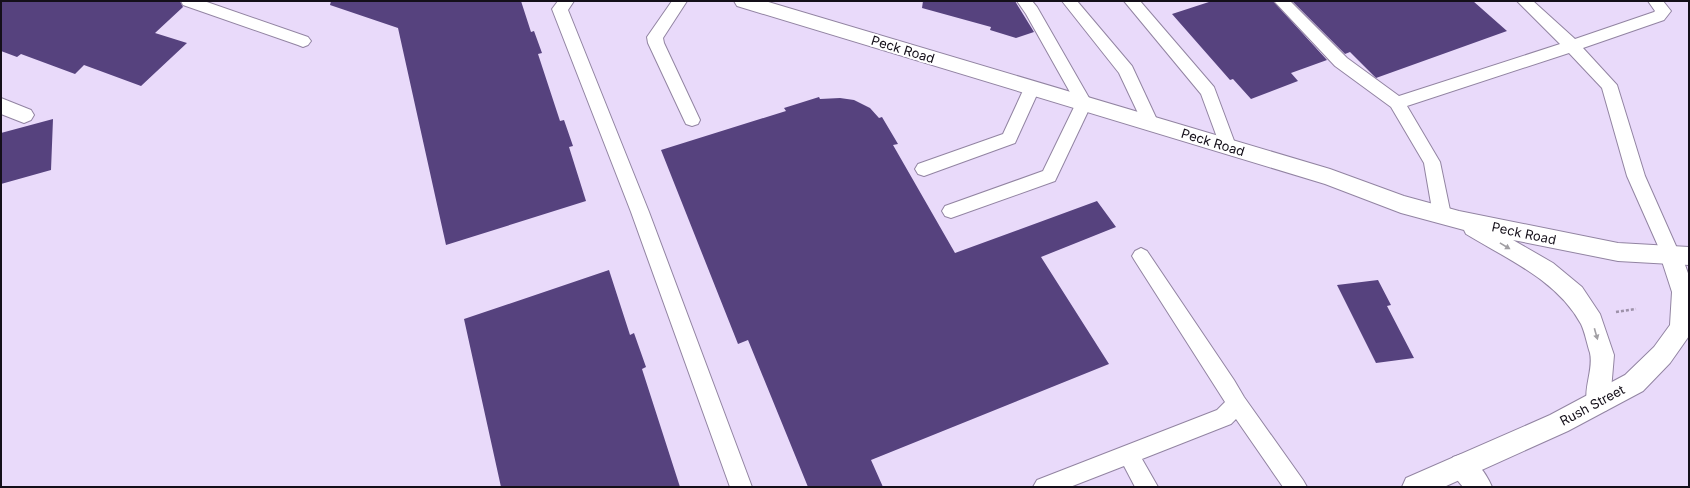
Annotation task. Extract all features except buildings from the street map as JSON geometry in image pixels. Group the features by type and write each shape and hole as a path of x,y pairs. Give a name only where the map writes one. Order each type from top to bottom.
{"main road":[{"name":"Peck Road","path":"743,1 1330,177 1401,204 1451,217 1618,252 1680,256"},
{"path":"1,106 24,115"},
{"path":"1451,217 1545,270 1574,294 1592,321 1602,355 1598,402"},
{"name":"Rush Street","path":"1416,487 1559,424 1634,383 1662,355 1680,328 1684,292 1680,256"},
{"path":"1462,466 1479,487"}],"lane":[{"path":"188,1 303,41"},
{"path":"567,1 560,9 643,220 742,487"},
{"path":"680,1 655,37 692,120"},
{"path":"951,211 1049,176 1084,103 1032,11 1024,1"},
{"path":"1069,1 1126,70 1151,124"},
{"path":"1131,1 1208,91 1228,146"},
{"path":"1281,1 1341,62 1397,103 1432,162 1451,217"},
{"path":"1524,1 1572,46 1609,85 1636,176 1680,256"},
{"path":"1397,103 1659,16 1663,11 1654,1"},
{"path":"924,169 1009,138 1032,88"},
{"path":"1141,256 1227,386 1237,404 1296,487"},
{"path":"1044,487 1224,417 1237,404"},
{"path":"1128,454 1147,487"}],"path":[{"path":"1610,313 1636,309"}]}
